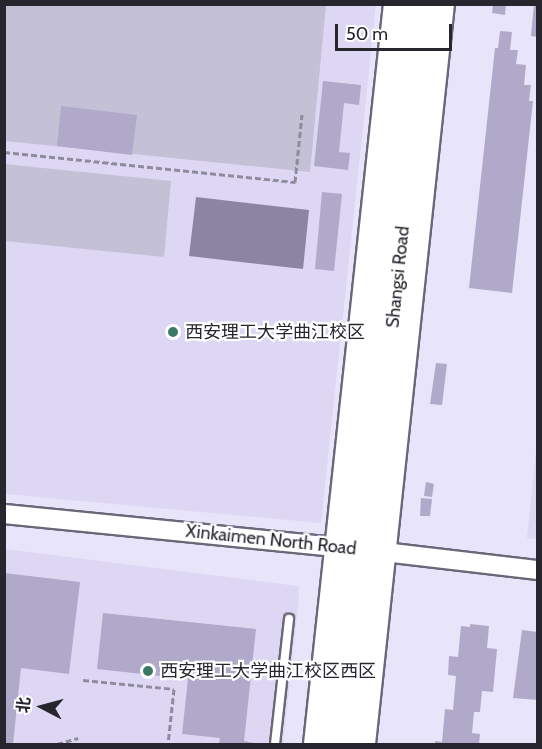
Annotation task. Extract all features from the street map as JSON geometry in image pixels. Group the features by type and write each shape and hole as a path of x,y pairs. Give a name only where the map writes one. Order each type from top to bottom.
{"main road":[{"name":"Shangsi Road","path":"360,549 409,4"},
{"name":"Shangsi Road","path":"360,549 427,4"},
{"path":"329,744 360,549"},
{"path":"348,744 360,549"}],"street":[{"path":"366,744 360,549 393,4"},
{"path":"313,744 360,549 445,4"},
{"name":"Xinkaimen North Road","path":"4,514 360,549 537,570"}],"lane":[{"path":"275,744 289,619"}],"path":[{"path":"4,152 295,182 302,114"},
{"path":"83,680 174,689 168,744"},
{"path":"57,744 78,738"}],"shaded area":[{"name":"西安理工大学曲江校区","path":"4,5 376,5 321,523 5,494"},
{"path":"5,5 326,5 310,172 5,141"},
{"path":"4,164 171,181 164,257 5,241"},
{"path":"196,197 309,210 303,269 189,256"},
{"path":"537,443 537,539 527,538"},
{"name":"西安理工大学曲江校区西区","path":"5,549 298,586 299,598 283,744 5,744"}],"building":[{"path":"493,4 506,4 505,15 492,13"},
{"path":"534,4 538,4 538,37 531,36"},
{"path":"500,31 512,32 510,50 518,50 516,64 526,65 524,85 531,85 529,101 533,101 512,293 469,288 495,48 498,48"},
{"path":"323,81 361,85 359,105 344,103 339,152 350,153 348,170 314,166"},
{"path":"61,106 137,115 132,155 57,146"},
{"path":"322,192 342,194 334,271 315,269"},
{"path":"436,363 447,364 442,405 430,404"},
{"path":"426,482 434,484 432,497 424,496"},
{"path":"421,498 432,499 430,516 420,516"},
{"path":"4,573 80,582 69,674 21,668 13,744 4,744"},
{"path":"103,613 256,629 244,741 259,744 219,744 220,738 182,734 188,679 97,669"},
{"path":"470,624 489,626 487,648 497,649 493,692 482,691 480,712 474,712 472,733 480,734 479,744 435,744 435,741 442,742 445,709 453,710 456,676 448,675 449,656 458,657 461,626 470,627"},
{"path":"522,630 538,632 538,700 513,698"}],"place":[{"name":"西安理工大学曲江校区","path":"173,332"},
{"name":"西安理工大学曲江校区西区","path":"148,671"}]}
